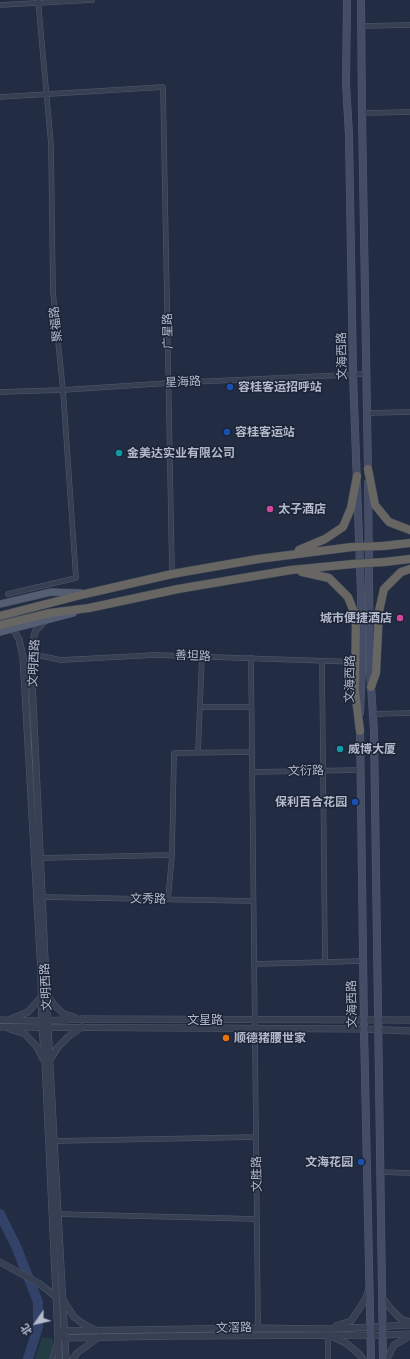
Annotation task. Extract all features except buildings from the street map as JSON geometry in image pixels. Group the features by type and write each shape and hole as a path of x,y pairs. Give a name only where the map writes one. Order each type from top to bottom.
{"highway":[{"path":"368,469 375,505 388,522 410,530"},
{"path":"291,554 325,539 343,527 351,508 357,476"},
{"path":"0,616 85,594 172,574 291,554 352,547 410,543"},
{"path":"0,625 178,589 291,570 410,559"},
{"path":"371,687 376,673 379,611 384,589 401,572 410,569"},
{"path":"291,570 329,578 348,598 356,617 355,691 360,730"}],"main road":[{"name":"文海西路","path":"347,0 346,83 349,135 353,374 362,663 360,770 371,1359"},
{"name":"文海西路","path":"361,0 383,1359"},
{"path":"0,604 51,592 85,594"},
{"path":"0,632 49,616"}],"street":[{"path":"0,5 38,1 92,0"},
{"name":"聚福路","path":"8,594 76,578 63,390 53,292 51,144 38,1"},
{"path":"361,26 410,25"},
{"name":"广星路","path":"46,95 163,87 172,574"},
{"path":"0,97 46,95"},
{"path":"362,113 410,112"},
{"name":"星海路","path":"0,392 63,390 169,382 366,374"},
{"path":"367,414 410,412"},
{"name":"文明西路","path":"49,616 36,630 32,654 33,713 42,897 45,1024 61,1331 59,1359"},
{"name":"文明西路","path":"13,629 18,639 23,657 44,995"},
{"name":"善坦路","path":"32,654 61,660 155,655 356,662"},
{"path":"198,752 202,656"},
{"name":"文胜路","path":"251,658 258,1328"},
{"path":"322,661 325,962"},
{"path":"200,707 251,707"},
{"path":"373,714 410,714"},
{"path":"168,899 172,855 174,753 251,752"},
{"name":"文衍路","path":"252,772 360,770"},
{"path":"40,858 172,855"},
{"name":"文秀路","path":"42,897 253,901"},
{"path":"254,964 363,961"},
{"path":"10,1020 28,1012 44,995 64,1014 82,1019"},
{"name":"文星路","path":"2,1027 45,1024 82,1019 410,1020"},
{"name":"文星路","path":"0,1020 82,1027 410,1030"},
{"path":"2,1027 25,1034 47,1061 68,1037 82,1027"},
{"name":"文明西路","path":"47,1061 54,1141 58,1214 59,1298"},
{"path":"54,1141 256,1137"},
{"path":"380,1172 410,1173"},
{"path":"58,1214 257,1219"},
{"path":"3,1263 40,1284 59,1298 74,1316 98,1334 75,1357"},
{"path":"329,1332 351,1321 365,1300 369,1288"},
{"path":"382,1297 391,1309 401,1318 410,1322"},
{"name":"文滘路","path":"61,1331 98,1334 329,1332 370,1327 410,1326"},
{"name":"文滘路","path":"61,1338 98,1334 258,1328 371,1335 410,1335"},
{"path":"328,1359 329,1332"},
{"path":"329,1332 346,1343 363,1359"},
{"path":"387,1359 394,1345 410,1335"},
{"path":"52,1359 61,1338"},
{"name":"文明西路","path":"61,1338 66,1359"}],"shaded area":[{"path":"42,1338 53,1338 54,1359 35,1359"}],"waterway":[{"path":"0,1214 16,1246 38,1302 38,1327 28,1359"}],"place":[{"name":"容桂客运招呼站","path":"230,387"},
{"name":"容桂客运站","path":"227,432"},
{"name":"金美达实业有限公司","path":"119,453"},
{"name":"太子酒店","path":"270,509"},
{"name":"城市便捷酒店","path":"400,618"},
{"name":"威博大厦","path":"340,749"},
{"name":"保利百合花园","path":"355,802"},
{"name":"顺德猪腰世家","path":"226,1038"},
{"name":"文海花园","path":"361,1162"}]}
